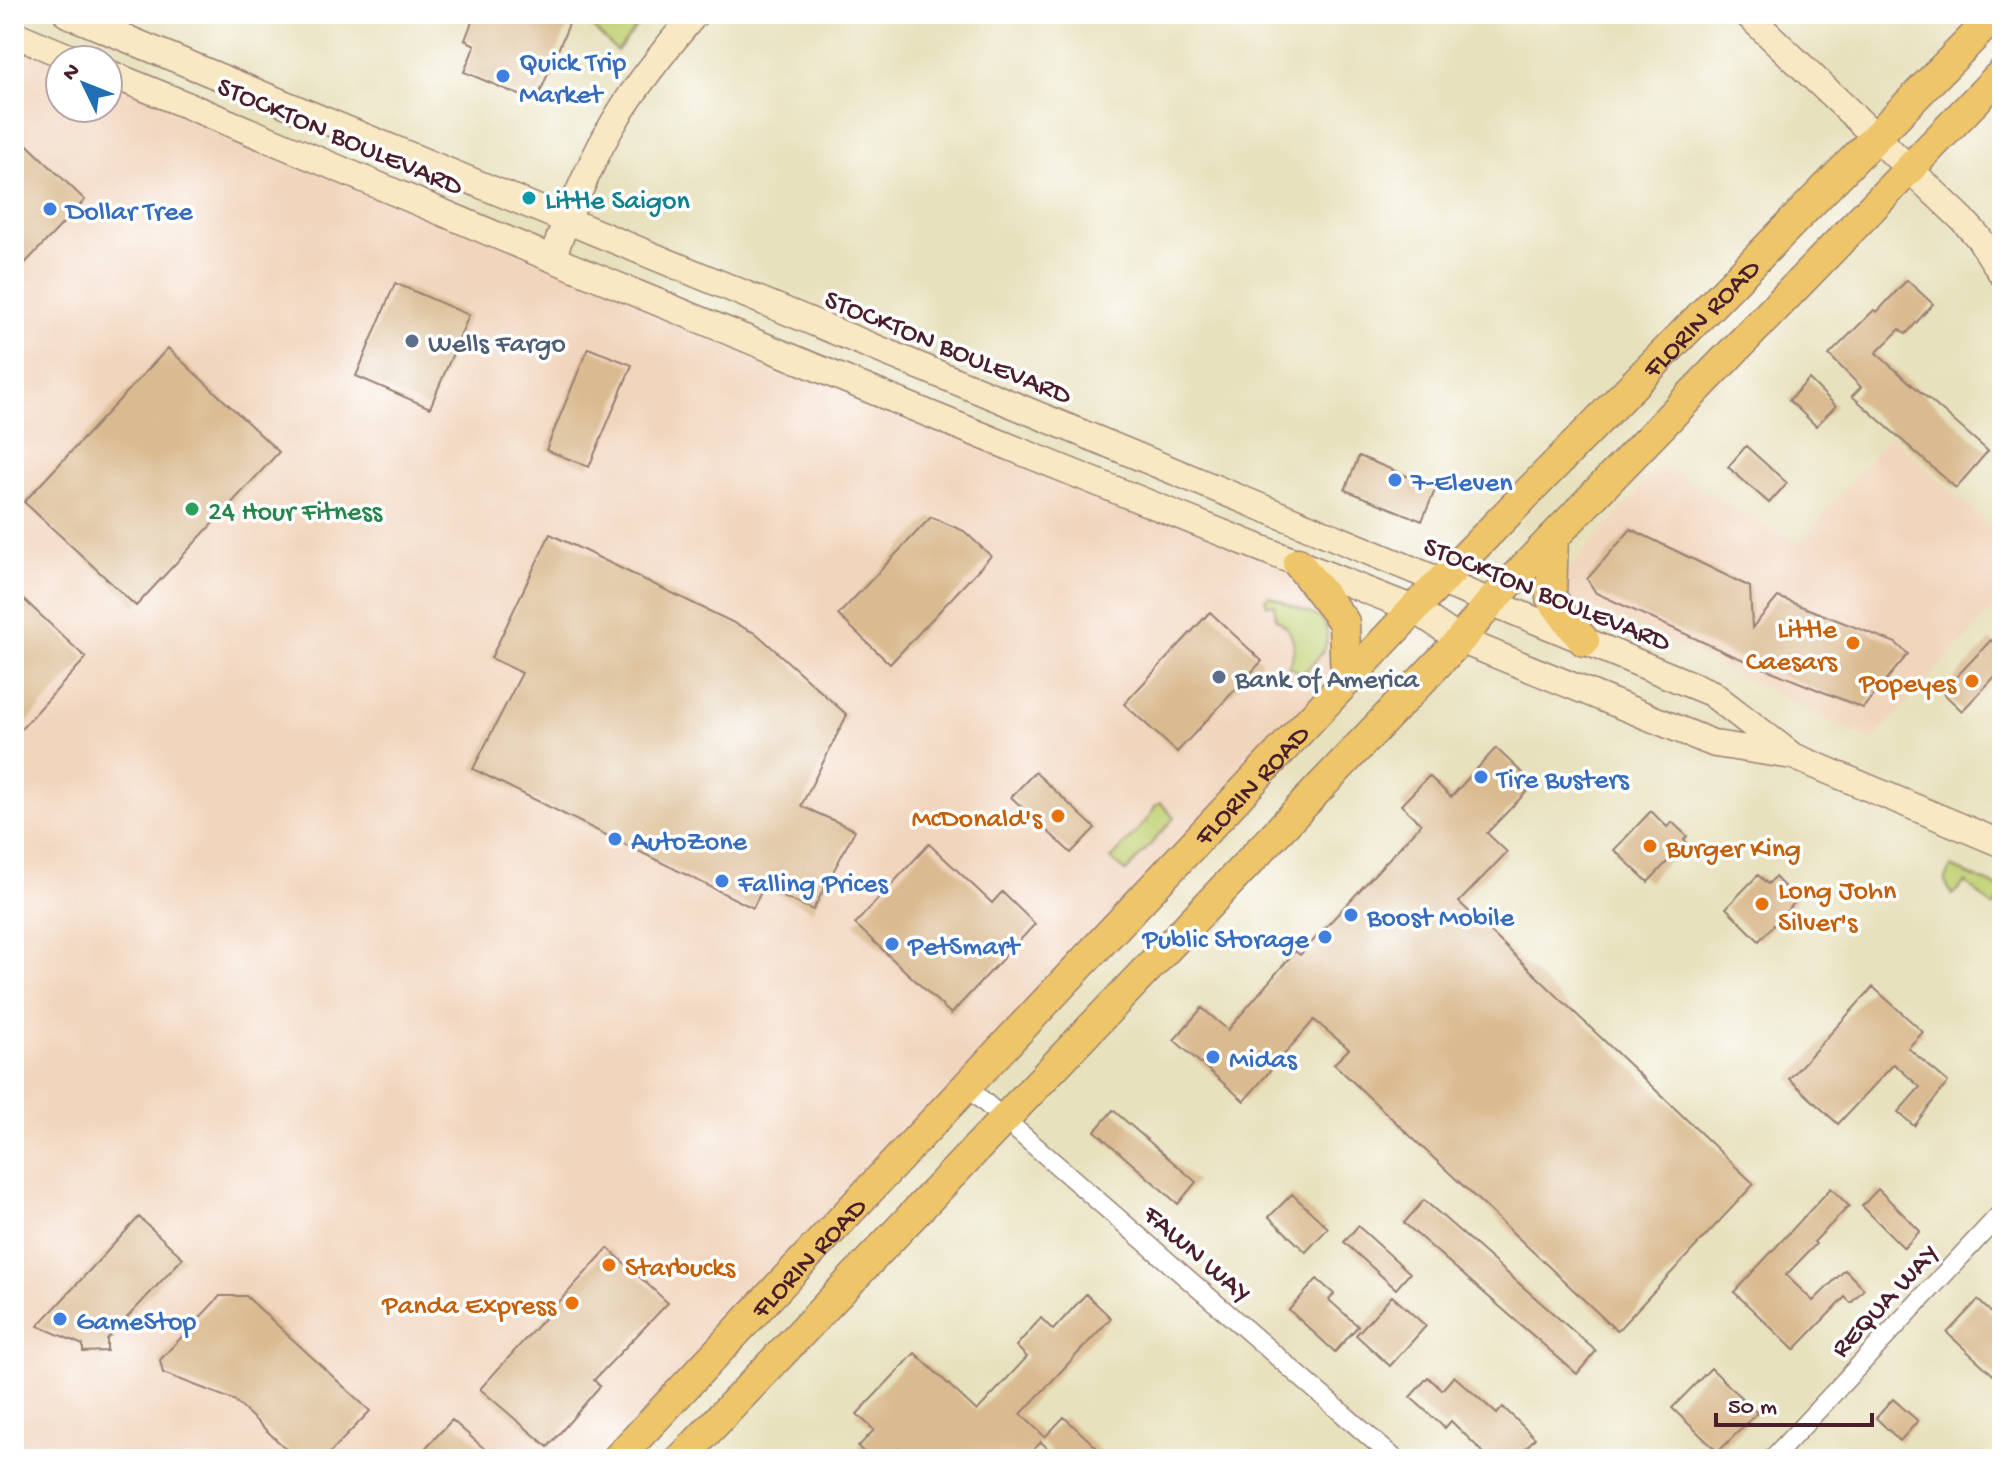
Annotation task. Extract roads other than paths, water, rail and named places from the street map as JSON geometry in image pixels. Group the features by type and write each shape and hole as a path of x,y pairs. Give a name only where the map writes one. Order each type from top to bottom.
{"main road":[{"name":"STOCKTON BOULEVARD","path":"67,14 1711,693 1793,756"},
{"path":"552,258 615,119 657,59 695,14"},
{"path":"1747,14 1878,136 1979,238 2002,274"},
{"name":"FLORIN ROAD","path":"617,1459 1414,609 1996,14"},
{"path":"14,34 44,47"},
{"name":"FLORIN ROAD","path":"681,1459 1460,640 1490,603 2002,73"},
{"name":"STOCKTON BOULEVARD","path":"124,79 283,143 552,258 1414,609 1460,640 1715,744 1793,756 2002,844"},
{"path":"1553,538 1551,598 1584,641"},
{"path":"1298,563 1344,622 1346,682"}],"street":[{"name":"FAWN WAY","path":"967,1087 1395,1459"},
{"name":"REQUA WAY","path":"1772,1459 2002,1212"}],"place":[{"name":"Quick Trip Market","path":"503,76"},
{"name":"Little Saigon","path":"529,198"},
{"name":"Dollar Tree","path":"50,209"},
{"name":"Wells Fargo","path":"412,341"},
{"name":"7-Eleven","path":"1395,480"},
{"name":"24 Hour Fitness","path":"192,509"},
{"name":"Little Caesars","path":"1853,643"},
{"name":"Bank of America","path":"1219,677"},
{"name":"Popeyes","path":"1972,681"},
{"name":"Tire Busters","path":"1481,777"},
{"name":"McDonald's","path":"1058,816"},
{"name":"AutoZone","path":"615,839"},
{"name":"Burger King","path":"1650,846"},
{"name":"Falling Prices","path":"722,881"},
{"name":"Long John Silver's","path":"1762,904"},
{"name":"Boost Mobile","path":"1351,915"},
{"name":"Public Storage","path":"1325,937"},
{"name":"PetSmart","path":"892,944"},
{"name":"Midas","path":"1213,1057"},
{"name":"Starbucks","path":"609,1265"},
{"name":"Panda Express","path":"572,1303"},
{"name":"GameStop","path":"60,1319"}]}
